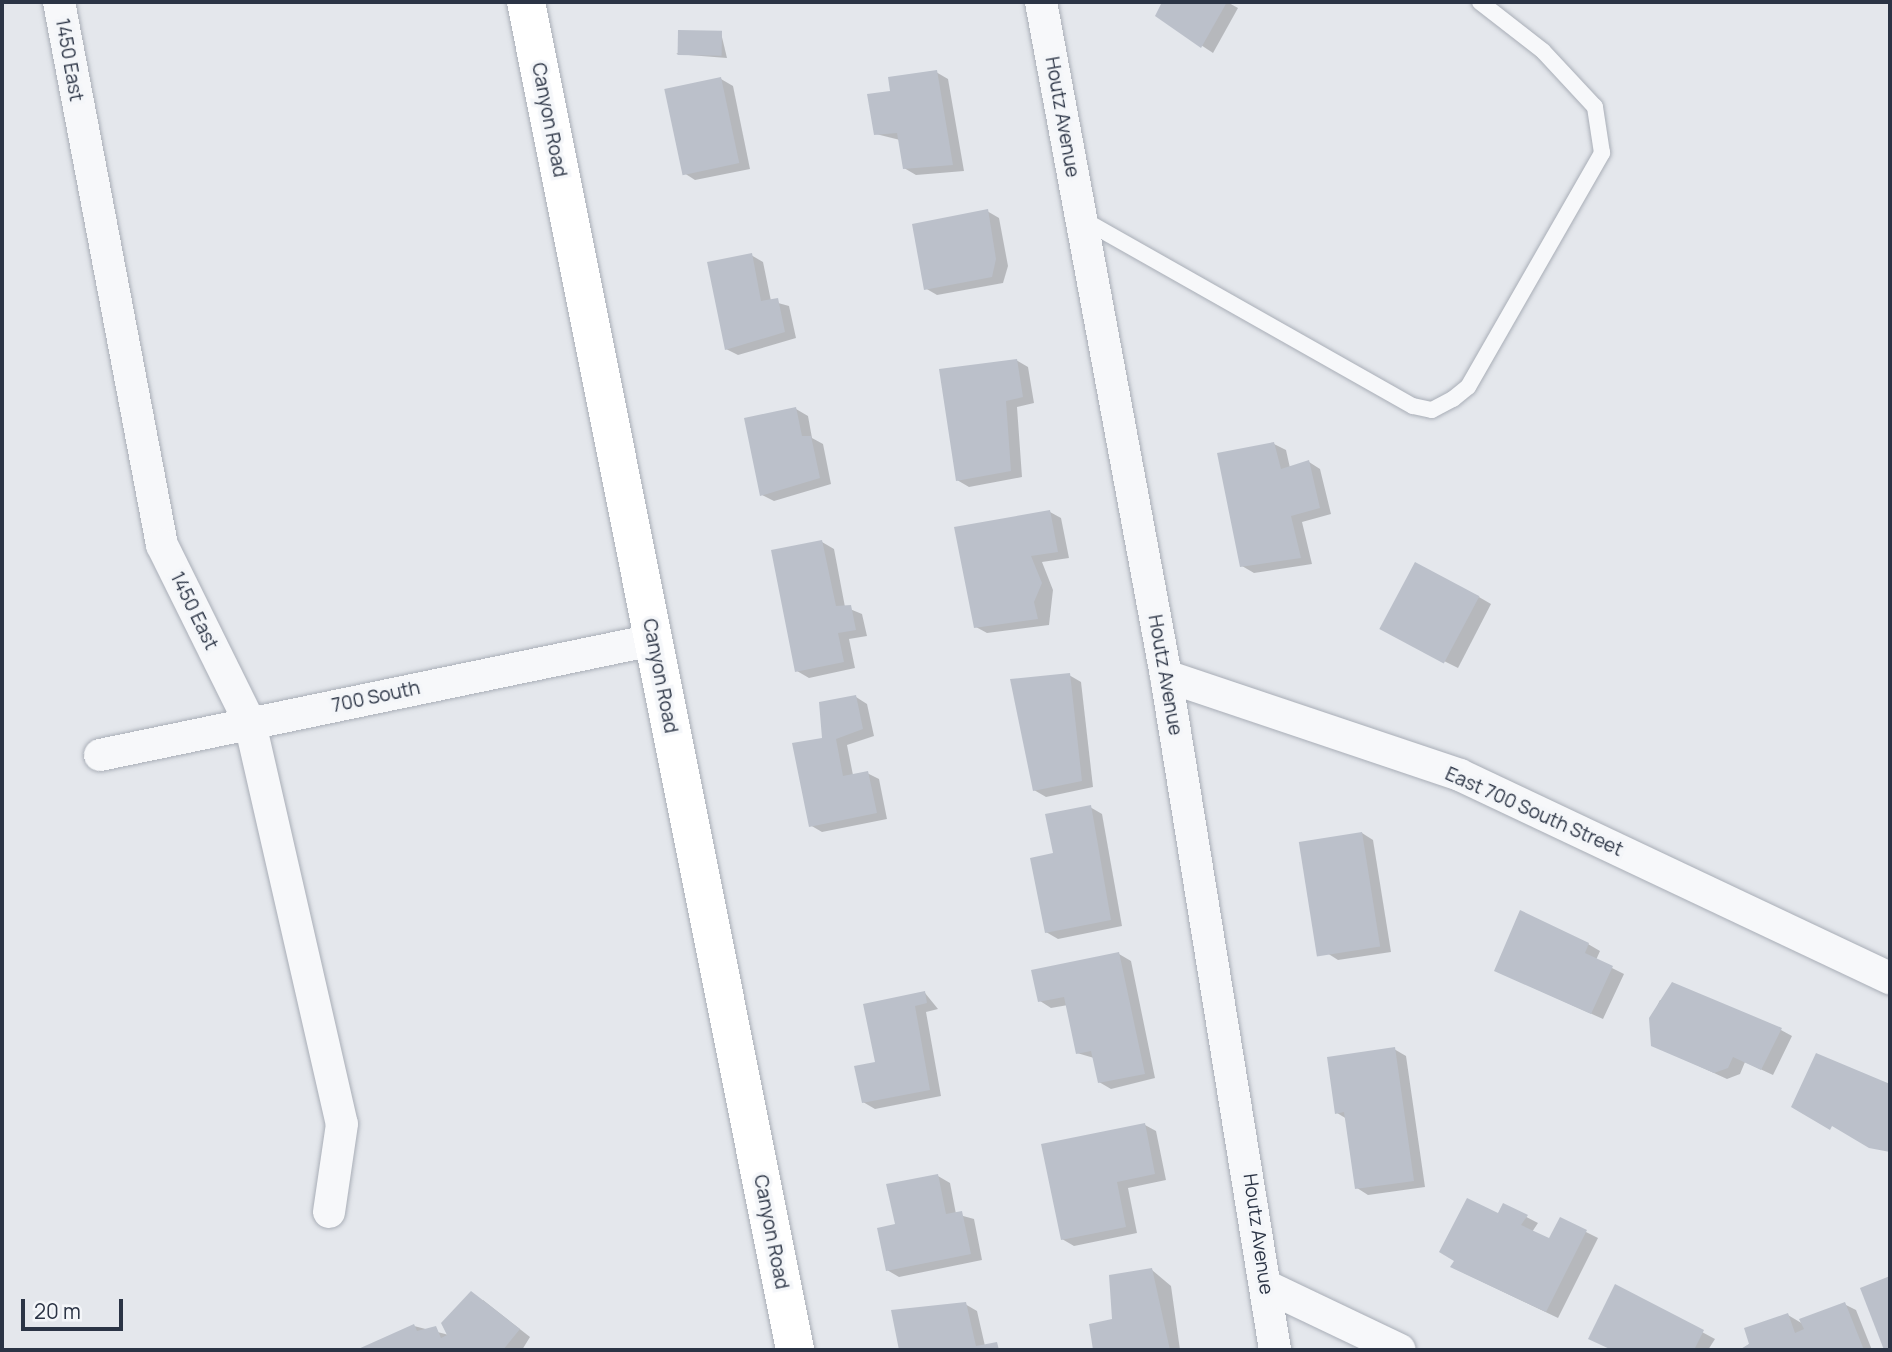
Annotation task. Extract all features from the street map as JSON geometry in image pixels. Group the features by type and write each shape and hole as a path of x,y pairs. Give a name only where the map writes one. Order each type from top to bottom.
{"main road":[{"name":"Canyon Road","path":"526,2 795,1350"}],"street":[{"name":"1450 East","path":"59,2 162,545 250,723 342,1124 329,1212"},
{"name":"Houtz Avenue","path":"1041,2 1166,676 1275,1350"},
{"name":"700 South","path":"100,755 653,640"},
{"name":"East 700 South Street","path":"1166,676 1460,775 1890,978"},
{"path":"1266,1286 1400,1350"}],"lane":[{"path":"1080,217 1413,406 1432,410 1453,399 1468,387 1602,153 1595,107 1543,51 1480,2"}],"building":[{"path":"1162,2 1227,2 1201,48 1155,16"},
{"path":"678,30 722,31 722,56 678,55"},
{"path":"937,70 953,165 903,169 897,133 874,135 867,94 890,91 888,77"},
{"path":"721,77 739,163 683,175 664,89"},
{"path":"988,209 996,259 992,277 924,290 912,224"},
{"path":"752,253 761,301 778,298 785,332 725,350 707,262"},
{"path":"1017,359 1023,397 1006,401 1011,471 956,481 939,369"},
{"path":"796,407 802,436 811,436 820,478 760,496 744,418"},
{"path":"1274,442 1281,469 1309,460 1320,508 1291,516 1301,558 1240,567 1217,453"},
{"path":"1050,510 1058,552 1031,556 1042,583 1034,602 1038,619 974,628 954,527"},
{"path":"822,540 836,606 851,605 856,630 838,633 844,662 795,672 771,550"},
{"path":"1415,562 1479,596 1444,663 1379,629"},
{"path":"1070,673 1082,781 1033,791 1010,679"},
{"path":"856,695 863,729 836,739 843,776 868,771 877,813 809,827 792,743 822,738 819,702"},
{"path":"1091,805 1111,920 1045,933 1030,858 1053,853 1045,814"},
{"path":"1362,832 1380,947 1317,957 1299,842"},
{"path":"1520,910 1589,943 1585,953 1613,966 1591,1014 1494,971"},
{"path":"1119,952 1145,1074 1098,1083 1091,1051 1076,1054 1064,997 1038,1002 1031,970"},
{"path":"1672,982 1782,1028 1761,1070 1733,1057 1728,1068 1714,1073 1651,1046 1649,1018"},
{"path":"925,991 927,1003 915,1006 930,1090 862,1103 854,1066 875,1062 863,1004"},
{"path":"1395,1047 1414,1181 1355,1189 1344,1112 1335,1114 1327,1057"},
{"path":"1816,1053 1890,1084 1890,1152 1869,1148 1832,1126 1830,1130 1791,1107"},
{"path":"1145,1123 1155,1174 1117,1182 1126,1227 1061,1240 1041,1144"},
{"path":"938,1174 946,1214 962,1211 971,1254 886,1271 877,1228 895,1224 886,1184"},
{"path":"1467,1198 1498,1213 1503,1203 1528,1215 1521,1225 1549,1238 1560,1217 1587,1230 1546,1312 1450,1267 1454,1261 1439,1252"},
{"path":"1152,1268 1170,1350 1093,1350 1089,1324 1112,1319 1109,1275"},
{"path":"1890,1276 1890,1350 1884,1350 1860,1288"},
{"path":"1615,1284 1704,1330 1694,1350 1612,1350 1588,1339"},
{"path":"471,1291 520,1329 503,1350 356,1350 414,1324 417,1331 436,1326 441,1338 447,1335 441,1323"},
{"path":"966,1302 976,1346 997,1342 999,1350 899,1350 891,1310"},
{"path":"1845,1302 1864,1350 1739,1350 1749,1344 1744,1328 1788,1313 1795,1333 1804,1329 1799,1319"}]}
